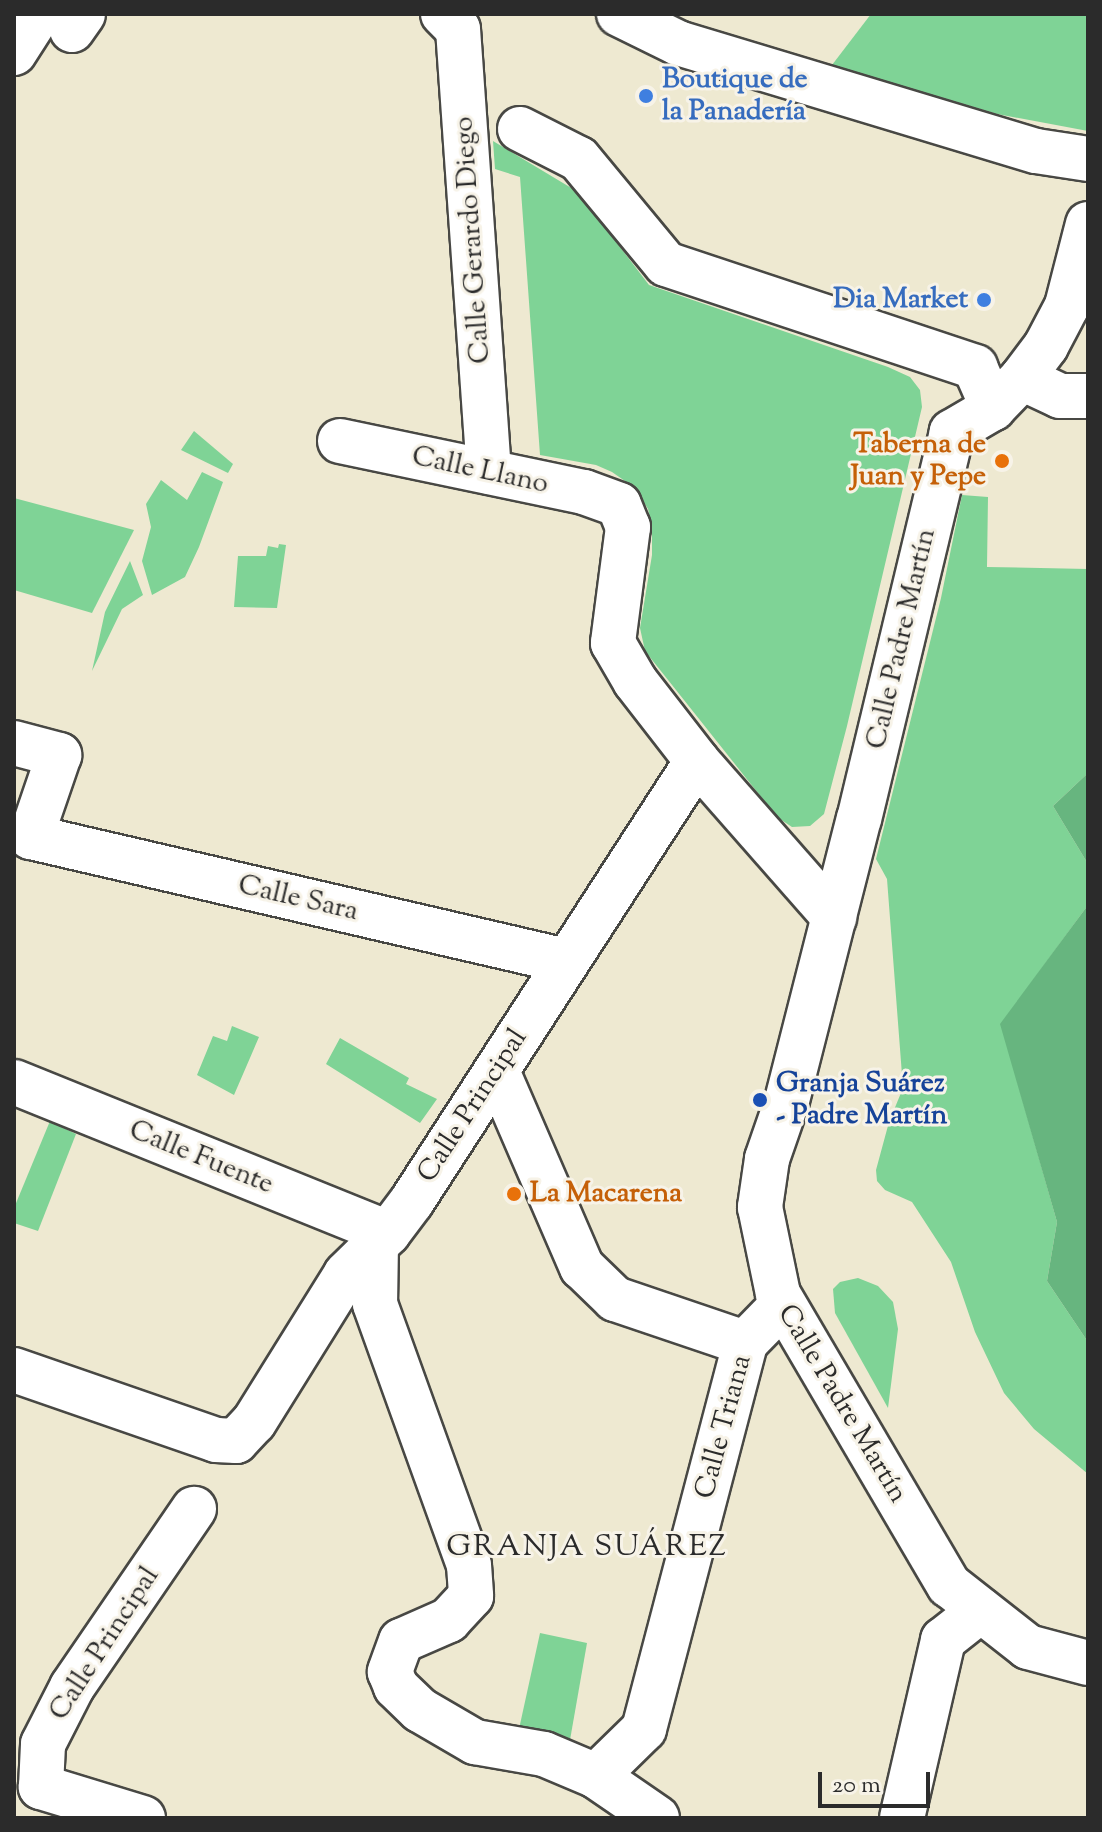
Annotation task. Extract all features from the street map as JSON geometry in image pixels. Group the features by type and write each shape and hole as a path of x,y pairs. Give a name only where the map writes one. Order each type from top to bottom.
{"street":[{"name":"Calle Gerardo Diego","path":"443,14 458,29 489,472"},
{"path":"619,14 678,43 1036,151 1088,159"},
{"path":"14,53 65,19"},
{"path":"520,129 579,159 666,264 975,367 1007,393 1088,396"},
{"name":"Calle Padre Martín","path":"1088,224 1067,306 1046,346 1007,393 952,432 834,917 786,1104 767,1159 760,1207 778,1294 949,1585 1028,1647 1088,1663"},
{"path":"1067,306 1088,346"},
{"name":"Calle Llano","path":"340,441 584,492 619,505 628,527 613,643 635,681 697,761"},
{"name":"Calle Sara","path":"14,743 59,755 31,837 566,961"},
{"path":"697,761 834,917"},
{"name":"Calle Principal","path":"14,1370 216,1440 236,1441 254,1422 346,1274 382,1238 497,1071 697,761"},
{"path":"770,844 796,853 826,846 859,818"},
{"path":"497,1071 582,1267 615,1299 745,1343"},
{"name":"Calle Fuente","path":"14,1082 382,1238"},
{"path":"382,1238 375,1304 469,1565 471,1596 449,1620 401,1641 390,1672 396,1687 420,1710 475,1742 544,1754 596,1776 657,1818"},
{"name":"Calle Triana","path":"596,1776 644,1729 745,1343 783,1304"},
{"name":"Calle Principal","path":"143,1818 41,1787 43,1744 72,1687 194,1509"},
{"path":"902,1818 943,1640 981,1610"}],"green space":[{"path":"871,14 1088,14 1088,131 997,114 832,65"},
{"path":"493,141 578,192 649,285 888,367 910,377 920,390 922,407 847,726 824,814 810,826 792,827 777,817 645,651 640,628 652,555 652,527 648,509 635,488 596,465 540,455 520,177 495,169"},
{"path":"194,431 233,464 228,473 181,450"},
{"path":"202,472 223,482 199,547 185,577 152,595 142,561 151,527 146,504 161,480 187,500"},
{"path":"962,495 988,497 987,567 1088,569 1088,773 1053,806 1088,864 1088,905 1001,1024 1057,1222 1047,1281 1088,1342 1088,1474 1034,1429 1004,1393 975,1332 951,1262 912,1202 885,1190 877,1181 876,1170 889,1122 903,1088 887,879 876,859 941,598"},
{"path":"14,498 134,530 92,613 14,590"},
{"path":"279,544 286,545 277,608 234,607 238,556 266,556 268,546 278,548"},
{"path":"130,561 143,595 122,609 92,671 105,612"},
{"path":"1088,773 1088,864 1053,806"},
{"path":"1088,905 1088,1342 1047,1281 1057,1222 1000,1024"},
{"path":"232,1026 259,1037 234,1095 197,1075 213,1036 227,1041"},
{"path":"340,1038 409,1078 406,1084 437,1099 420,1123 326,1064"},
{"path":"50,1121 76,1134 38,1231 14,1223 14,1208"},
{"path":"858,1278 878,1286 893,1302 898,1329 888,1408 835,1313 833,1289 840,1282"},
{"path":"540,1633 587,1643 570,1740 519,1729"}],"place":[{"name":"Boutique de la Panadería","path":"646,96"},
{"name":"Dia Market","path":"984,300"},
{"name":"Taberna de Juan y Pepe","path":"1002,461"},
{"name":"Granja Suárez - Padre Martín","path":"760,1100"},
{"name":"La Macarena","path":"514,1194"}],"district":[{"name":"GRANJA SUÁREZ","path":"587,1548"}]}
